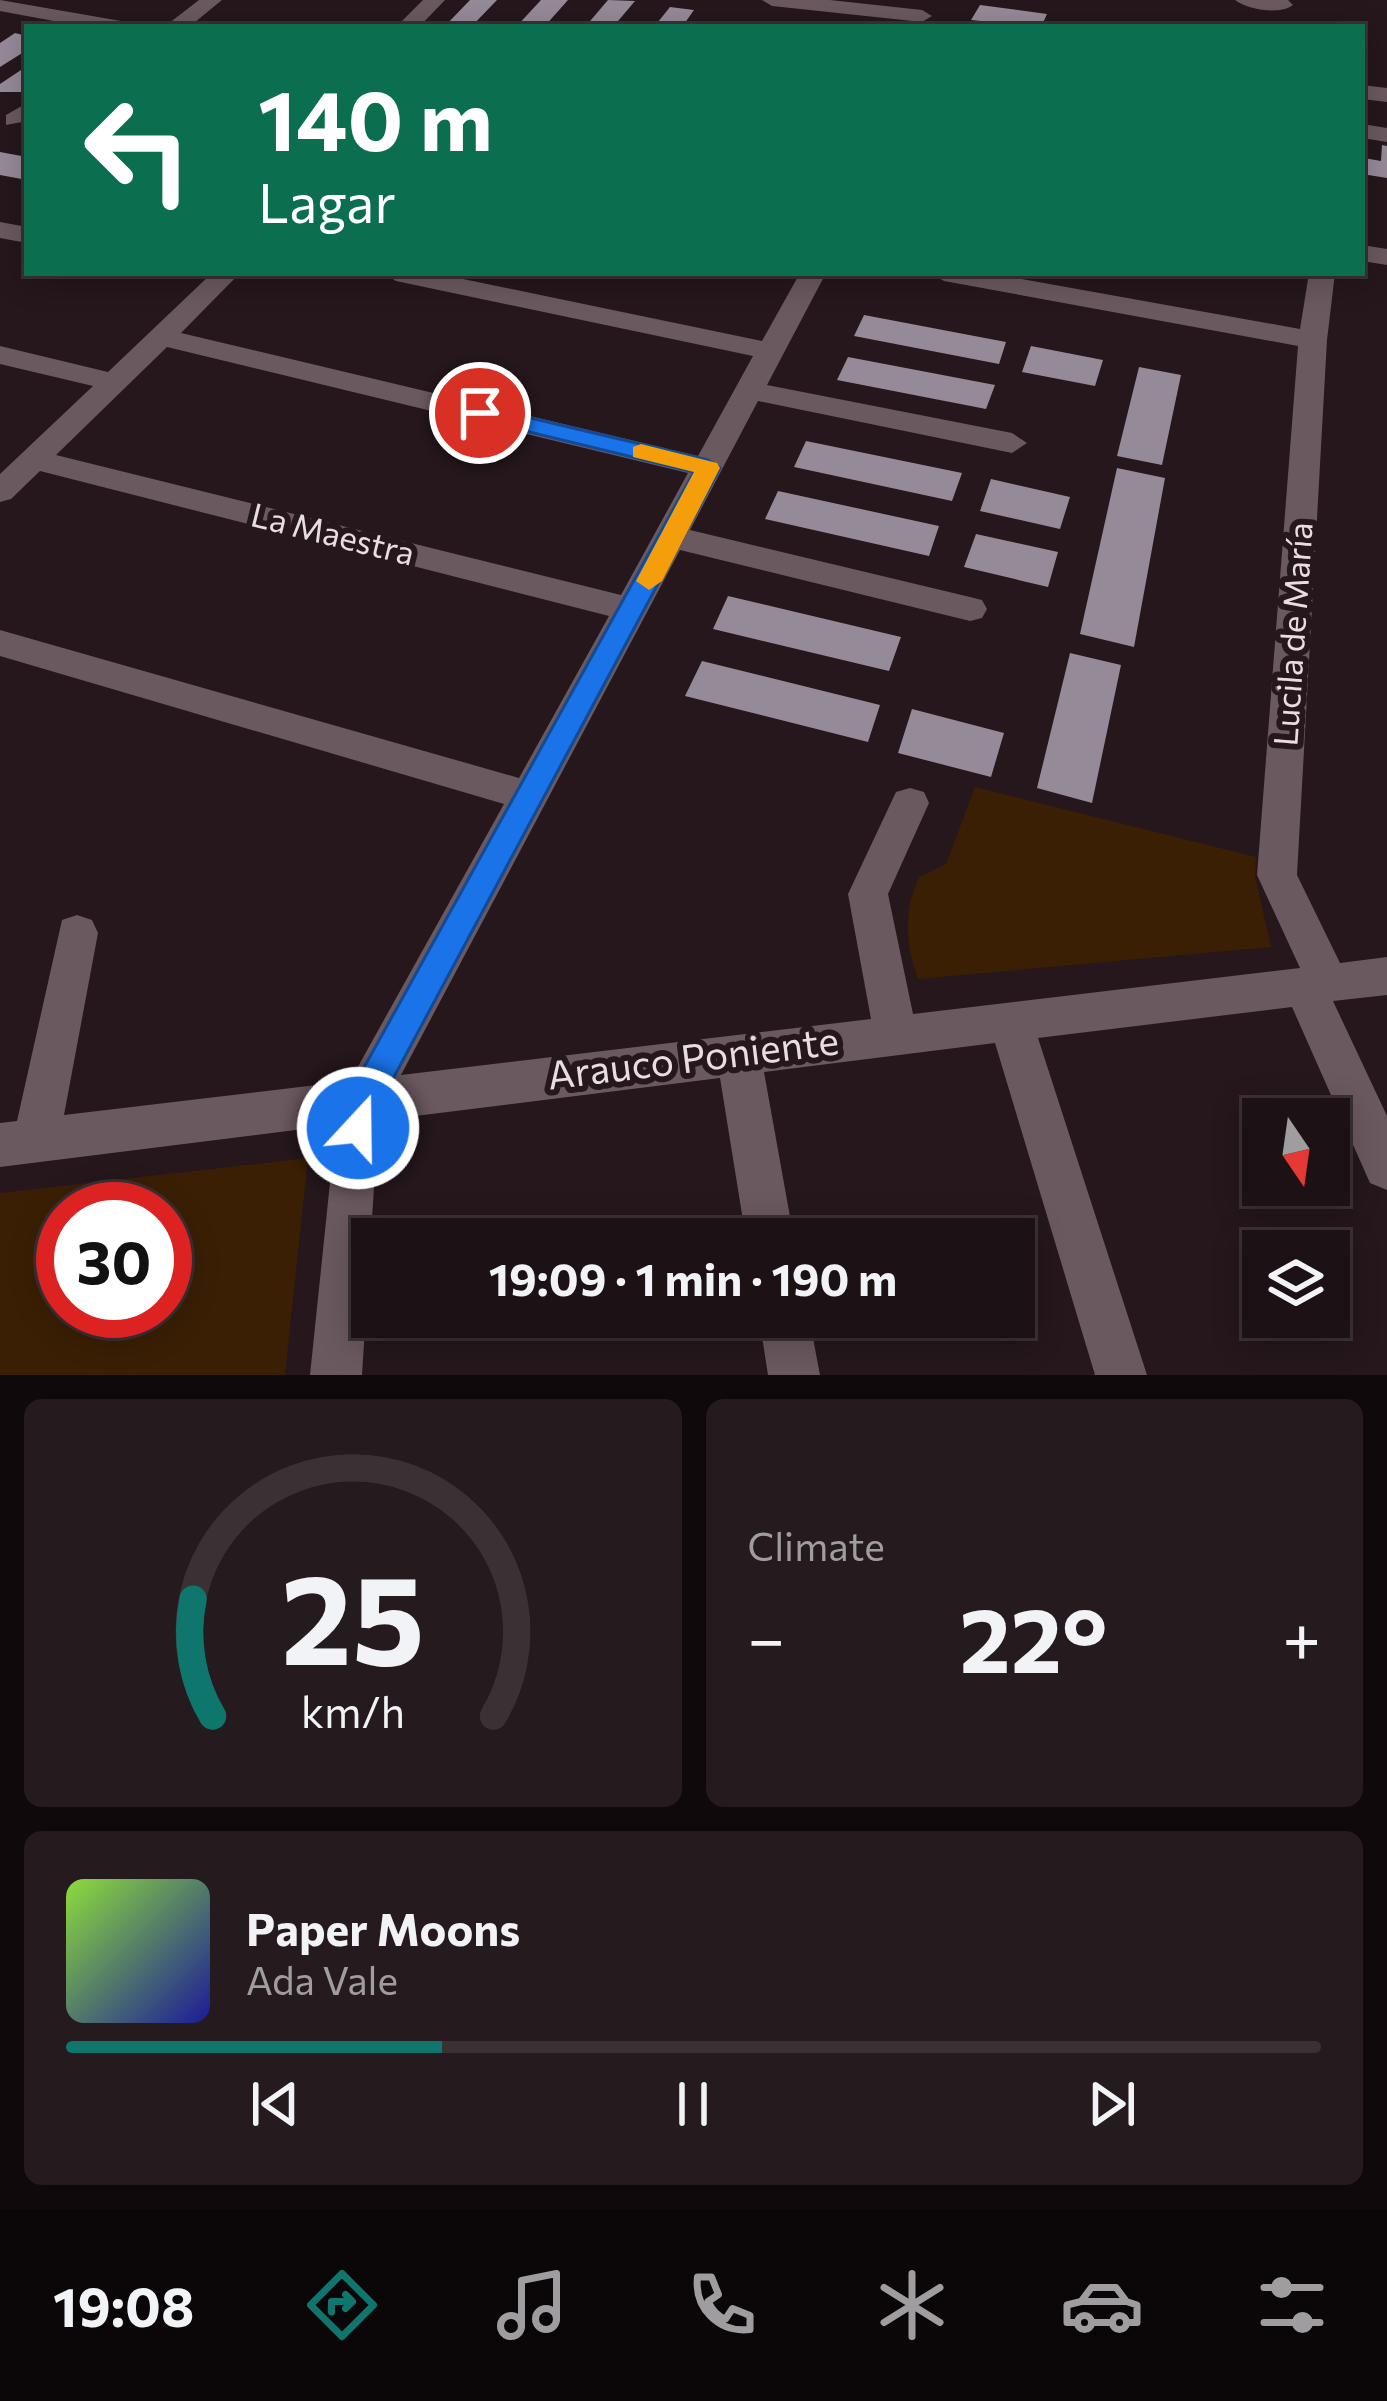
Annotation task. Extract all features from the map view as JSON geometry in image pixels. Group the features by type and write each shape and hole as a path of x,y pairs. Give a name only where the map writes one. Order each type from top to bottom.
{"street":[{"path":"179,24 212,0"},
{"path":"410,24 435,0"},
{"path":"772,0 922,14"},
{"path":"1245,0 1283,5"},
{"path":"0,5 43,6 110,24"},
{"path":"0,493 221,276"},
{"path":"410,276 769,351"},
{"path":"337,1375 353,1156 364,1100 811,276"},
{"path":"961,276 1313,340"},
{"name":"Lucila de María","path":"1322,276 1313,340 1277,875 1387,1167"},
{"path":"161,337 708,468"},
{"path":"0,355 114,382"},
{"path":"748,390 1012,443"},
{"name":"La Maestra","path":"33,459 633,610"},
{"path":"673,537 970,610"},
{"path":"0,643 532,796"},
{"path":"895,1033 868,894 910,802"},
{"path":"18,1143 77,933"},
{"name":"Arauco Poniente","path":"18,1143 1387,976"},
{"path":"1010,1020 1121,1375"},
{"path":"738,1053 766,1218"},
{"path":"788,1338 794,1375"}],"shaded area":[{"path":"975,787 1256,857 1255,876 1271,947 918,979 910,952 910,903 919,877 946,864"},
{"path":"308,1158 285,1375 0,1375 0,1193 36,1189 36,1338 192,1338 192,1182 97,1182"}],"building":[{"path":"470,0 497,0 474,24 447,24"},
{"path":"541,0 568,0 547,24 519,24"},
{"path":"608,0 635,1 616,24 588,24"},
{"path":"980,5 1047,14 1042,24 971,20"},
{"path":"670,7 694,10 684,24 656,24"},
{"path":"15,33 24,35 24,52 0,67 0,43"},
{"path":"24,68 24,92 0,92 0,84"},
{"path":"1382,145 1387,146 1387,178 1365,174 1365,158 1381,161"},
{"path":"0,152 24,156 24,179 0,175"},
{"path":"864,315 1006,342 999,364 854,336"},
{"path":"1031,346 1103,360 1095,386 1022,372"},
{"path":"848,357 995,385 986,409 837,380"},
{"path":"1139,367 1181,375 1162,465 1117,456"},
{"path":"806,441 962,473 952,501 794,467"},
{"path":"1117,468 1165,478 1134,647 1080,634"},
{"path":"991,479 1070,497 1060,529 980,511"},
{"path":"778,491 939,526 929,556 765,519"},
{"path":"976,534 1058,552 1048,587 964,567"},
{"path":"728,596 901,637 889,671 713,629"},
{"path":"1070,653 1121,665 1092,803 1037,788"},
{"path":"702,661 880,705 868,742 685,696"},
{"path":"912,709 1004,733 991,777 898,753"}],"slow traffic":[{"path":"641,452 708,468 649,581"}],"route":[{"path":"358,1128 364,1100 708,468 480,413"}]}
